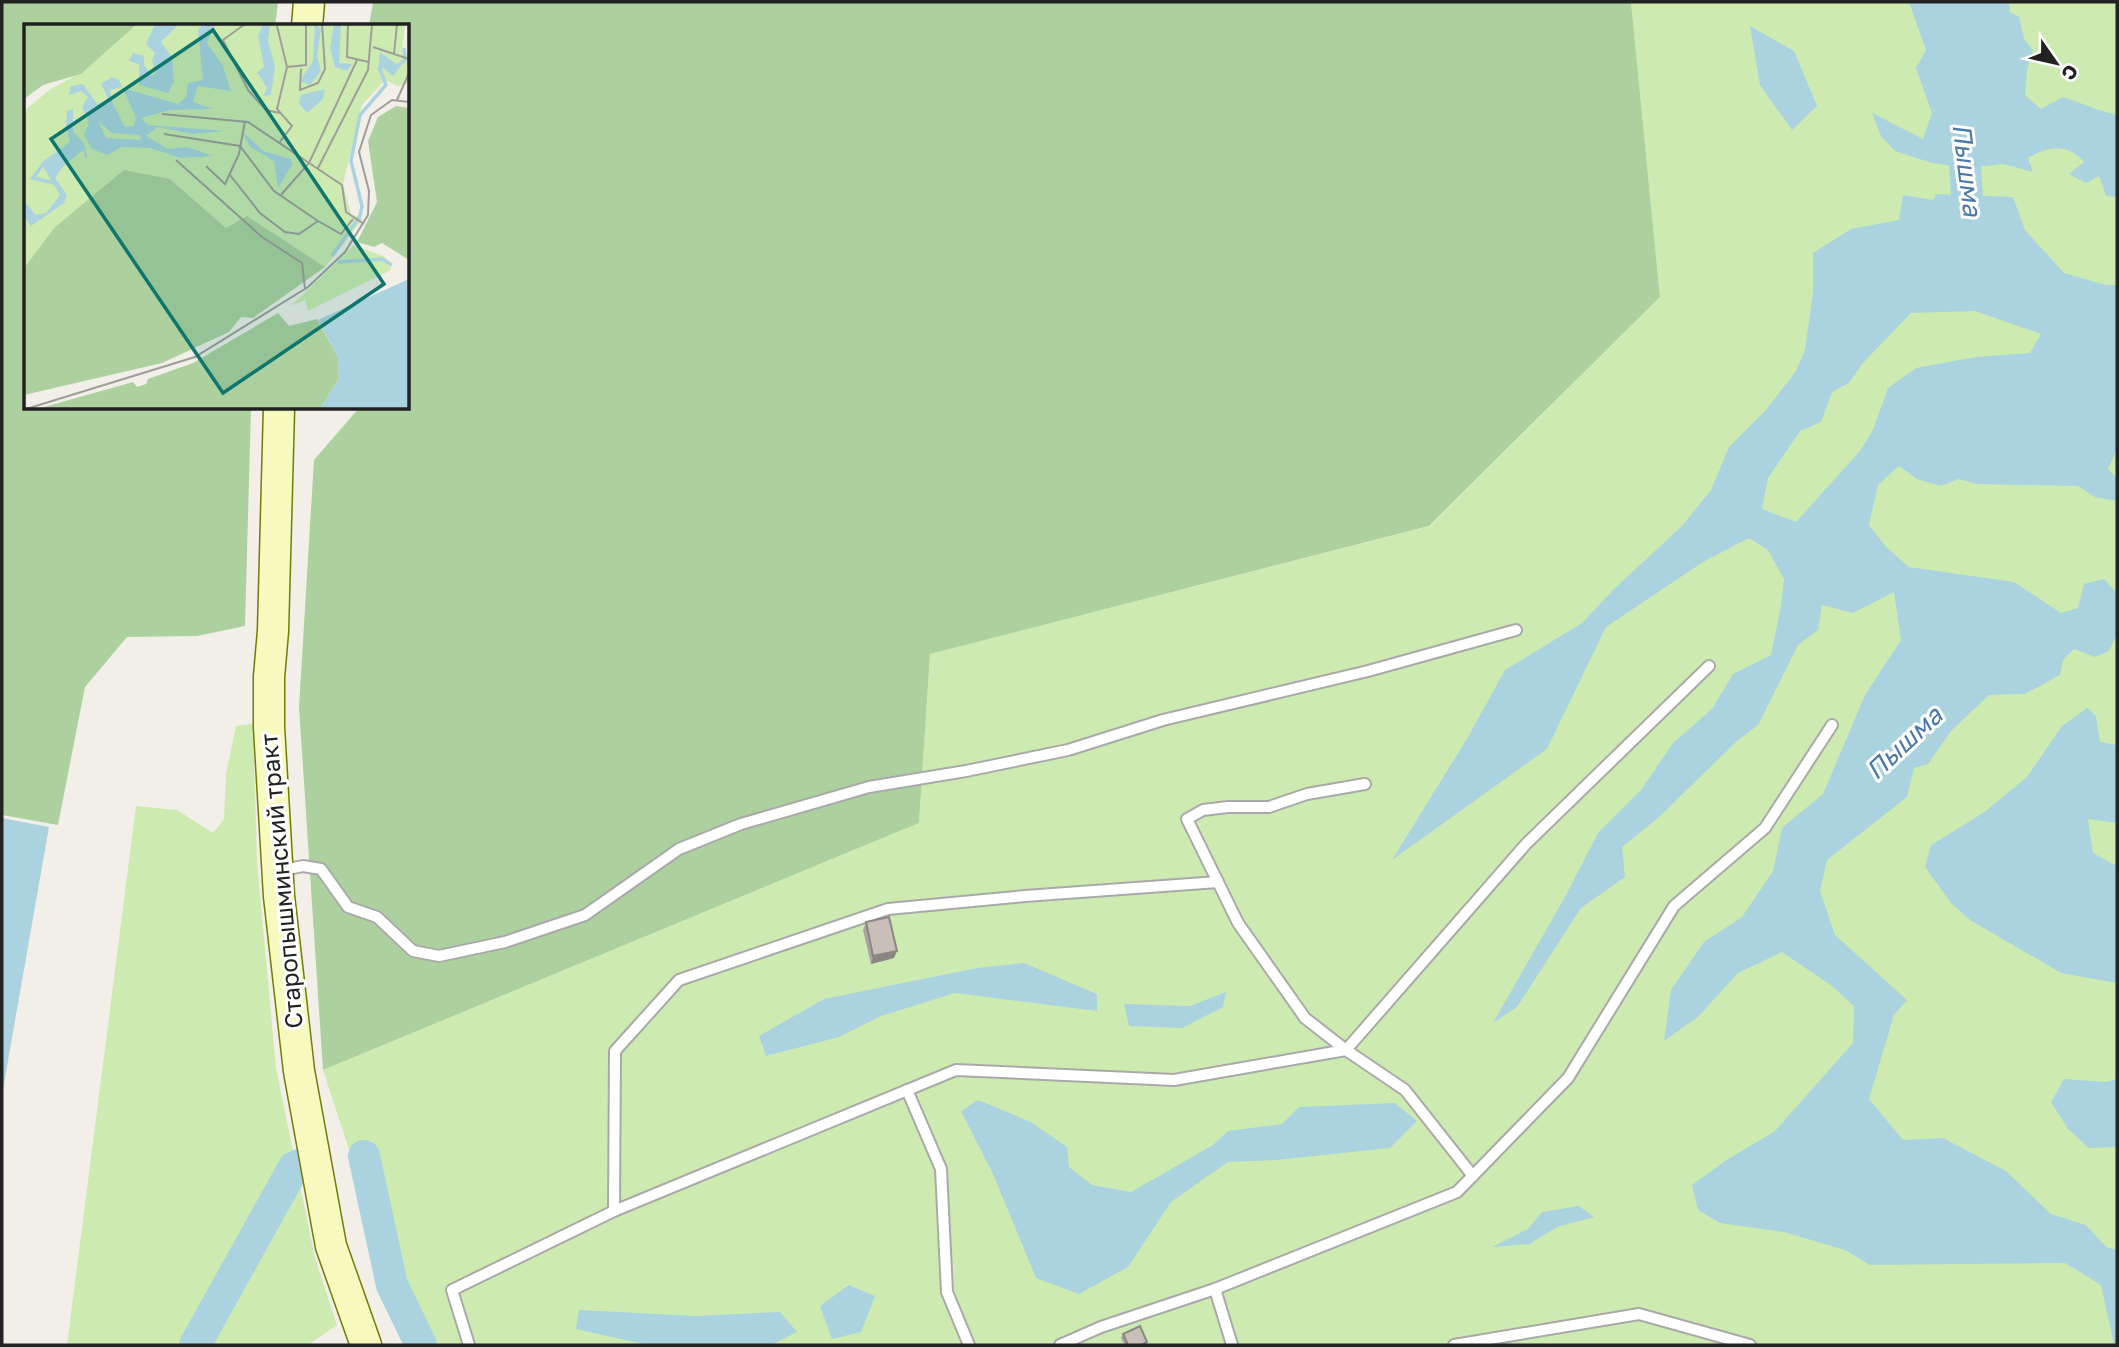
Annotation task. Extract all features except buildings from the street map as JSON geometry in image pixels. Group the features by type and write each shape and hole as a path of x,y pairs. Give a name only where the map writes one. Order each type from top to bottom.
{"street":[{"path":"307,24 309,2"},
{"name":"Старопышминский тракт","path":"279,410 269,690 278,871 299,1070 331,1246 366,1345"}],"lane":[{"path":"278,871 303,866 321,869 348,907 377,917 412,951 439,956 505,942 585,915 679,849 741,824 869,787 1068,750 1163,720 1368,671 1516,630"},
{"path":"469,1345 452,1290 614,1211 956,1070 1174,1080 1346,1050 1526,844 1709,666"},
{"path":"1060,1345 1101,1327 1215,1289 1457,1192 1569,1078 1674,906 1765,828 1832,725"},
{"path":"1365,784 1307,794 1269,807 1203,810 1187,819 1238,923 1305,1018 1405,1090 1473,1176"},
{"path":"614,1211 615,1051 679,980 888,909 1218,882"},
{"path":"907,1090 941,1169 947,1292 968,1345"},
{"path":"1215,1289 1232,1345"},
{"path":"1454,1345 1639,1314 1750,1345"}],"green space":[{"path":"2,2 278,2 275,24 24,24 24,410 251,410 245,626 197,636 127,637 85,687 58,825 2,815"},
{"path":"373,2 1631,2 1660,297 1429,526 930,654 919,823 323,1070 299,707 314,460 357,410 410,410 410,24 369,24"},
{"path":"1631,2 2117,2 2117,1345 413,1345 323,1070 919,823 930,654 1430,526 1660,297"},
{"path":"253,724 257,861 276,1068 315,1258 337,1325 308,1345 67,1345 136,806 177,810 213,833 224,819 226,774 236,726"}],"water":[{"path":"1909,2 2009,2 2010,12 2019,17 2024,39 2033,50 2027,70 2025,95 2041,109 2063,97 2117,115 2117,197 2106,196 2099,176 2086,183 2069,174 2084,162 2064,149 2050,149 2028,158 2033,172 2003,164 1966,168 1932,163 1895,151 1881,136 1872,113 1923,139 1932,113 1916,68 1926,50"},
{"path":"1750,26 1794,51 1817,106 1792,130 1760,85"},
{"path":"1937,194 2013,197 2025,230 2064,273 2106,285 2117,285 2117,449 2108,469 2117,478 2117,501 2095,497 2078,486 1976,484 1959,479 1941,486 1917,479 1899,466 1878,485 1869,525 1887,548 1909,567 2014,582 2061,613 2078,608 2084,584 2104,579 2117,593 2117,634 2109,651 2095,657 2074,649 2063,660 2060,675 2025,694 1989,695 1951,731 1928,764 1914,768 1907,797 1827,860 1820,891 1835,935 1907,1000 1894,1015 1869,1099 1903,1140 1943,1138 2006,1171 2051,1214 2086,1225 2106,1247 2117,1250 2117,1345 2114,1345 2101,1285 2065,1263 1870,1265 1845,1250 1784,1232 1720,1223 1698,1210 1692,1185 1725,1161 1775,1131 1853,1043 1854,1006 1832,986 1782,952 1738,973 1698,1017 1664,1041 1671,990 1704,942 1742,917 1773,871 1782,828 1823,794 1865,695 1901,640 1894,592 1853,613 1822,605 1818,630 1798,645 1758,725 1736,742 1658,818 1622,847 1625,877 1581,908 1517,1007 1493,1023 1598,833 1641,790 1673,743 1712,709 1733,674 1771,655 1784,579 1768,550 1749,538 1703,562 1606,627 1547,749 1392,860 1468,737 1505,670 1582,623 1615,588 1682,526 1711,490 1729,447 1766,410 1796,371 1805,350 1813,292 1813,253 1851,229 1899,220 1903,195 1933,200","holes":["1975,311 2041,334 2030,353 1976,357 1916,368 1888,388 1873,430 1860,451 1796,522 1762,509 1768,478 1800,431 1821,422 1832,392 1849,383 1862,364 1911,313"]},
{"path":"2087,708 2096,716 2100,742 2117,745 2117,823 2088,819 2093,853 2117,866 2117,983 2061,973 1970,920 1951,903 1925,867 1931,845 1983,813 2027,777 2062,726"},
{"path":"2,818 49,827 2,1095"},
{"path":"1024,963 1097,994 1097,1011 955,993 881,1016 839,1037 766,1056 759,1036 824,999 977,968"},
{"path":"1226,992 1223,1007 1182,1028 1129,1026 1124,1004 1190,1006"},
{"path":"2064,1079 2106,1082 2117,1079 2117,1147 2089,1148 2068,1129 2051,1102"},
{"path":"978,1100 1031,1122 1067,1147 1069,1167 1092,1185 1131,1192 1213,1145 1228,1131 1282,1124 1299,1107 1395,1103 1417,1121 1390,1148 1276,1160 1228,1162 1171,1202 1128,1267 1079,1294 1036,1278 993,1174 961,1111"},
{"path":"1579,1206 1594,1217 1557,1227 1530,1244 1492,1247 1528,1229 1542,1212"},
{"path":"849,1285 875,1296 861,1332 832,1339 820,1306"},
{"path":"579,1310 696,1316 780,1312 797,1332 771,1345 648,1345 576,1329"}],"waterway":[{"name":"Пышма","path":"1963,127 1968,215 1977,234"},
{"path":"364,1156 392,1285 421,1345"},
{"path":"195,1345 294,1167 304,1163"}]}
